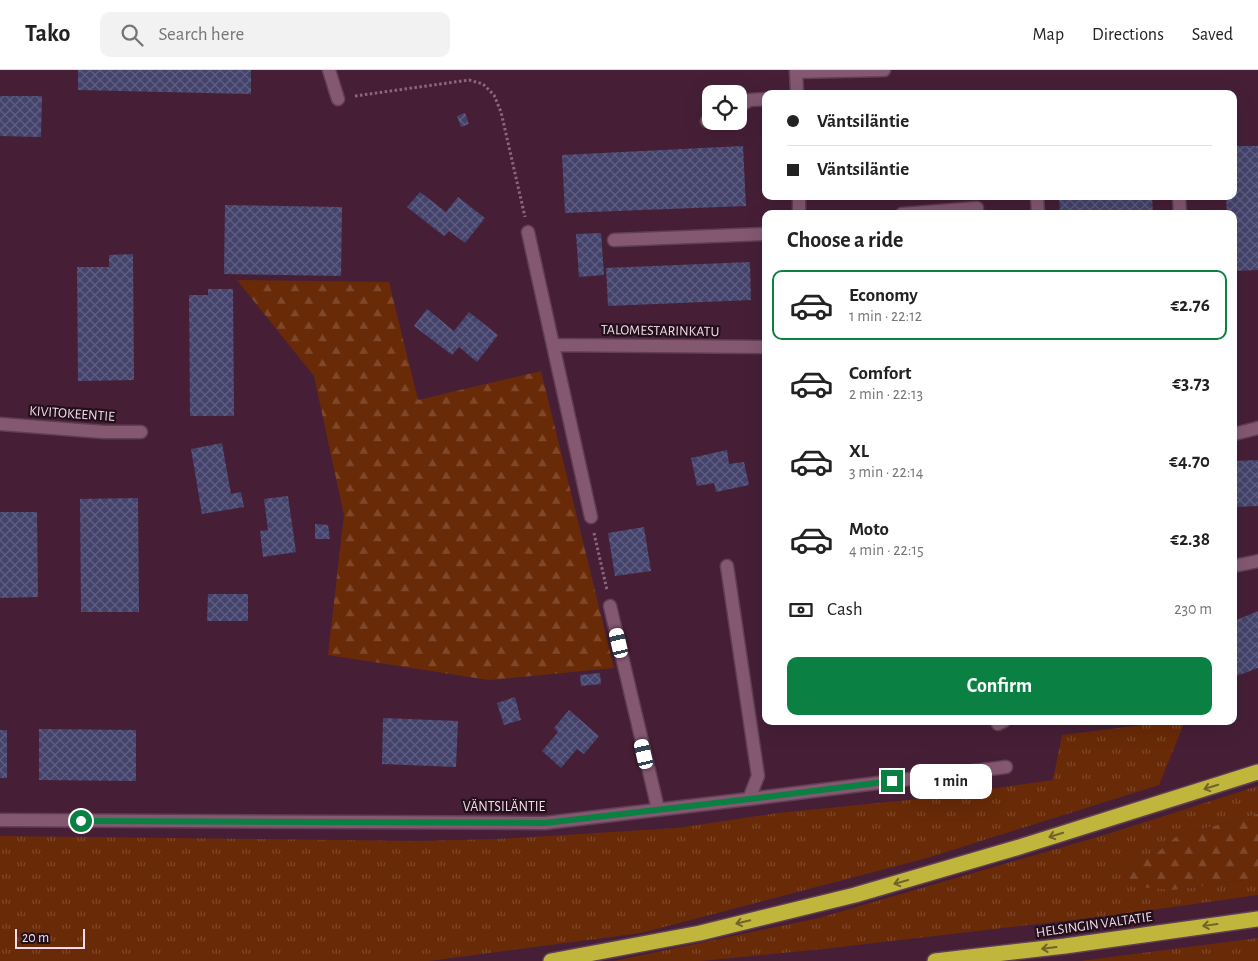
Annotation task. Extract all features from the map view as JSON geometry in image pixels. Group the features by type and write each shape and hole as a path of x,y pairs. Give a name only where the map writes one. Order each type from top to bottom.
{"highway":[{"path":"551,961 700,933 855,895 1016,848 1258,772"},
{"name":"HELSINGIN VALTATIE","path":"935,961 1065,946 1258,919"}],"street":[{"path":"329,70 338,98"},
{"path":"796,90 796,71 884,70"},
{"path":"747,102 762,99"},
{"path":"952,210 977,208"},
{"path":"528,232 591,517"},
{"path":"614,240 762,234"},
{"name":"TALOMESTARINKATU","path":"553,345 762,347"},
{"name":"KIVITOKEENTIE","path":"0,424 104,432 141,432"},
{"path":"1237,433 1258,428"},
{"path":"1237,565 1258,561"},
{"path":"727,566 758,776 750,799"},
{"path":"610,606 658,809"},
{"name":"VÄNTSILÄNTIE","path":"0,820 545,823 1006,767"}],"path":[{"path":"338,98 469,80 483,84 494,95 501,112 528,232"},
{"path":"591,517 610,606"}],"green space":[{"path":"237,280 389,282 418,400 541,371 614,668 489,680 328,655 344,515 314,376"},
{"path":"1143,725 1183,725 1159,785 927,858 641,933 429,961 0,961 0,836 418,841 498,839 677,828 778,813 929,798 1053,780 1062,735"},
{"path":"1258,786 1258,814 1177,836 1158,852 1125,862 1173,890 1258,878 1258,895 1123,914 823,949 701,961 614,961 819,918 1111,833"},
{"path":"1258,814 1258,878 1173,890 1140,887 1123,874 1125,862 1158,852 1177,836"},
{"path":"1258,938 1258,961 1080,961"}],"building":[{"path":"78,70 251,70 251,94 78,90"},
{"path":"0,96 42,96 41,137 0,136"},
{"path":"465,113 469,124 461,127 457,116"},
{"path":"743,146 746,206 565,213 562,155"},
{"path":"1237,146 1258,146 1258,270 1237,271 1237,210 1227,210 1226,200 1237,200"},
{"path":"420,192 446,212 458,197 485,218 465,243 449,231 444,236 407,207"},
{"path":"1059,200 1152,200 1153,210 1060,210"},
{"path":"225,205 342,207 341,276 224,274"},
{"path":"601,233 604,275 579,277 576,234"},
{"path":"133,254 134,380 78,381 77,267 109,267 109,255"},
{"path":"750,262 751,300 608,306 606,268"},
{"path":"208,289 233,289 234,416 190,416 189,295 208,295"},
{"path":"427,309 454,331 469,312 498,335 477,362 459,347 452,355 414,326"},
{"path":"222,443 231,494 241,492 244,507 202,514 191,449"},
{"path":"727,450 729,464 744,462 749,485 716,492 714,483 697,486 691,458"},
{"path":"1258,460 1258,506 1237,507 1237,461"},
{"path":"288,496 296,552 263,557 260,531 268,530 264,499"},
{"path":"138,498 139,612 81,612 80,499"},
{"path":"0,512 37,512 38,597 0,598"},
{"path":"315,524 328,525 330,539 315,539"},
{"path":"644,527 651,571 615,576 608,533"},
{"path":"208,594 248,594 248,621 207,621"},
{"path":"1258,611 1258,668 1237,676 1237,620"},
{"path":"600,673 601,684 581,686 580,675"},
{"path":"515,697 521,720 504,725 497,703"},
{"path":"569,710 599,736 584,754 577,749 561,768 542,751 558,732 554,728"},
{"path":"383,718 458,721 456,767 382,764"},
{"path":"39,729 136,730 136,781 39,780"},
{"path":"0,730 7,730 7,778 0,778"}],"route":[{"path":"81,821 545,823 892,781"}]}
